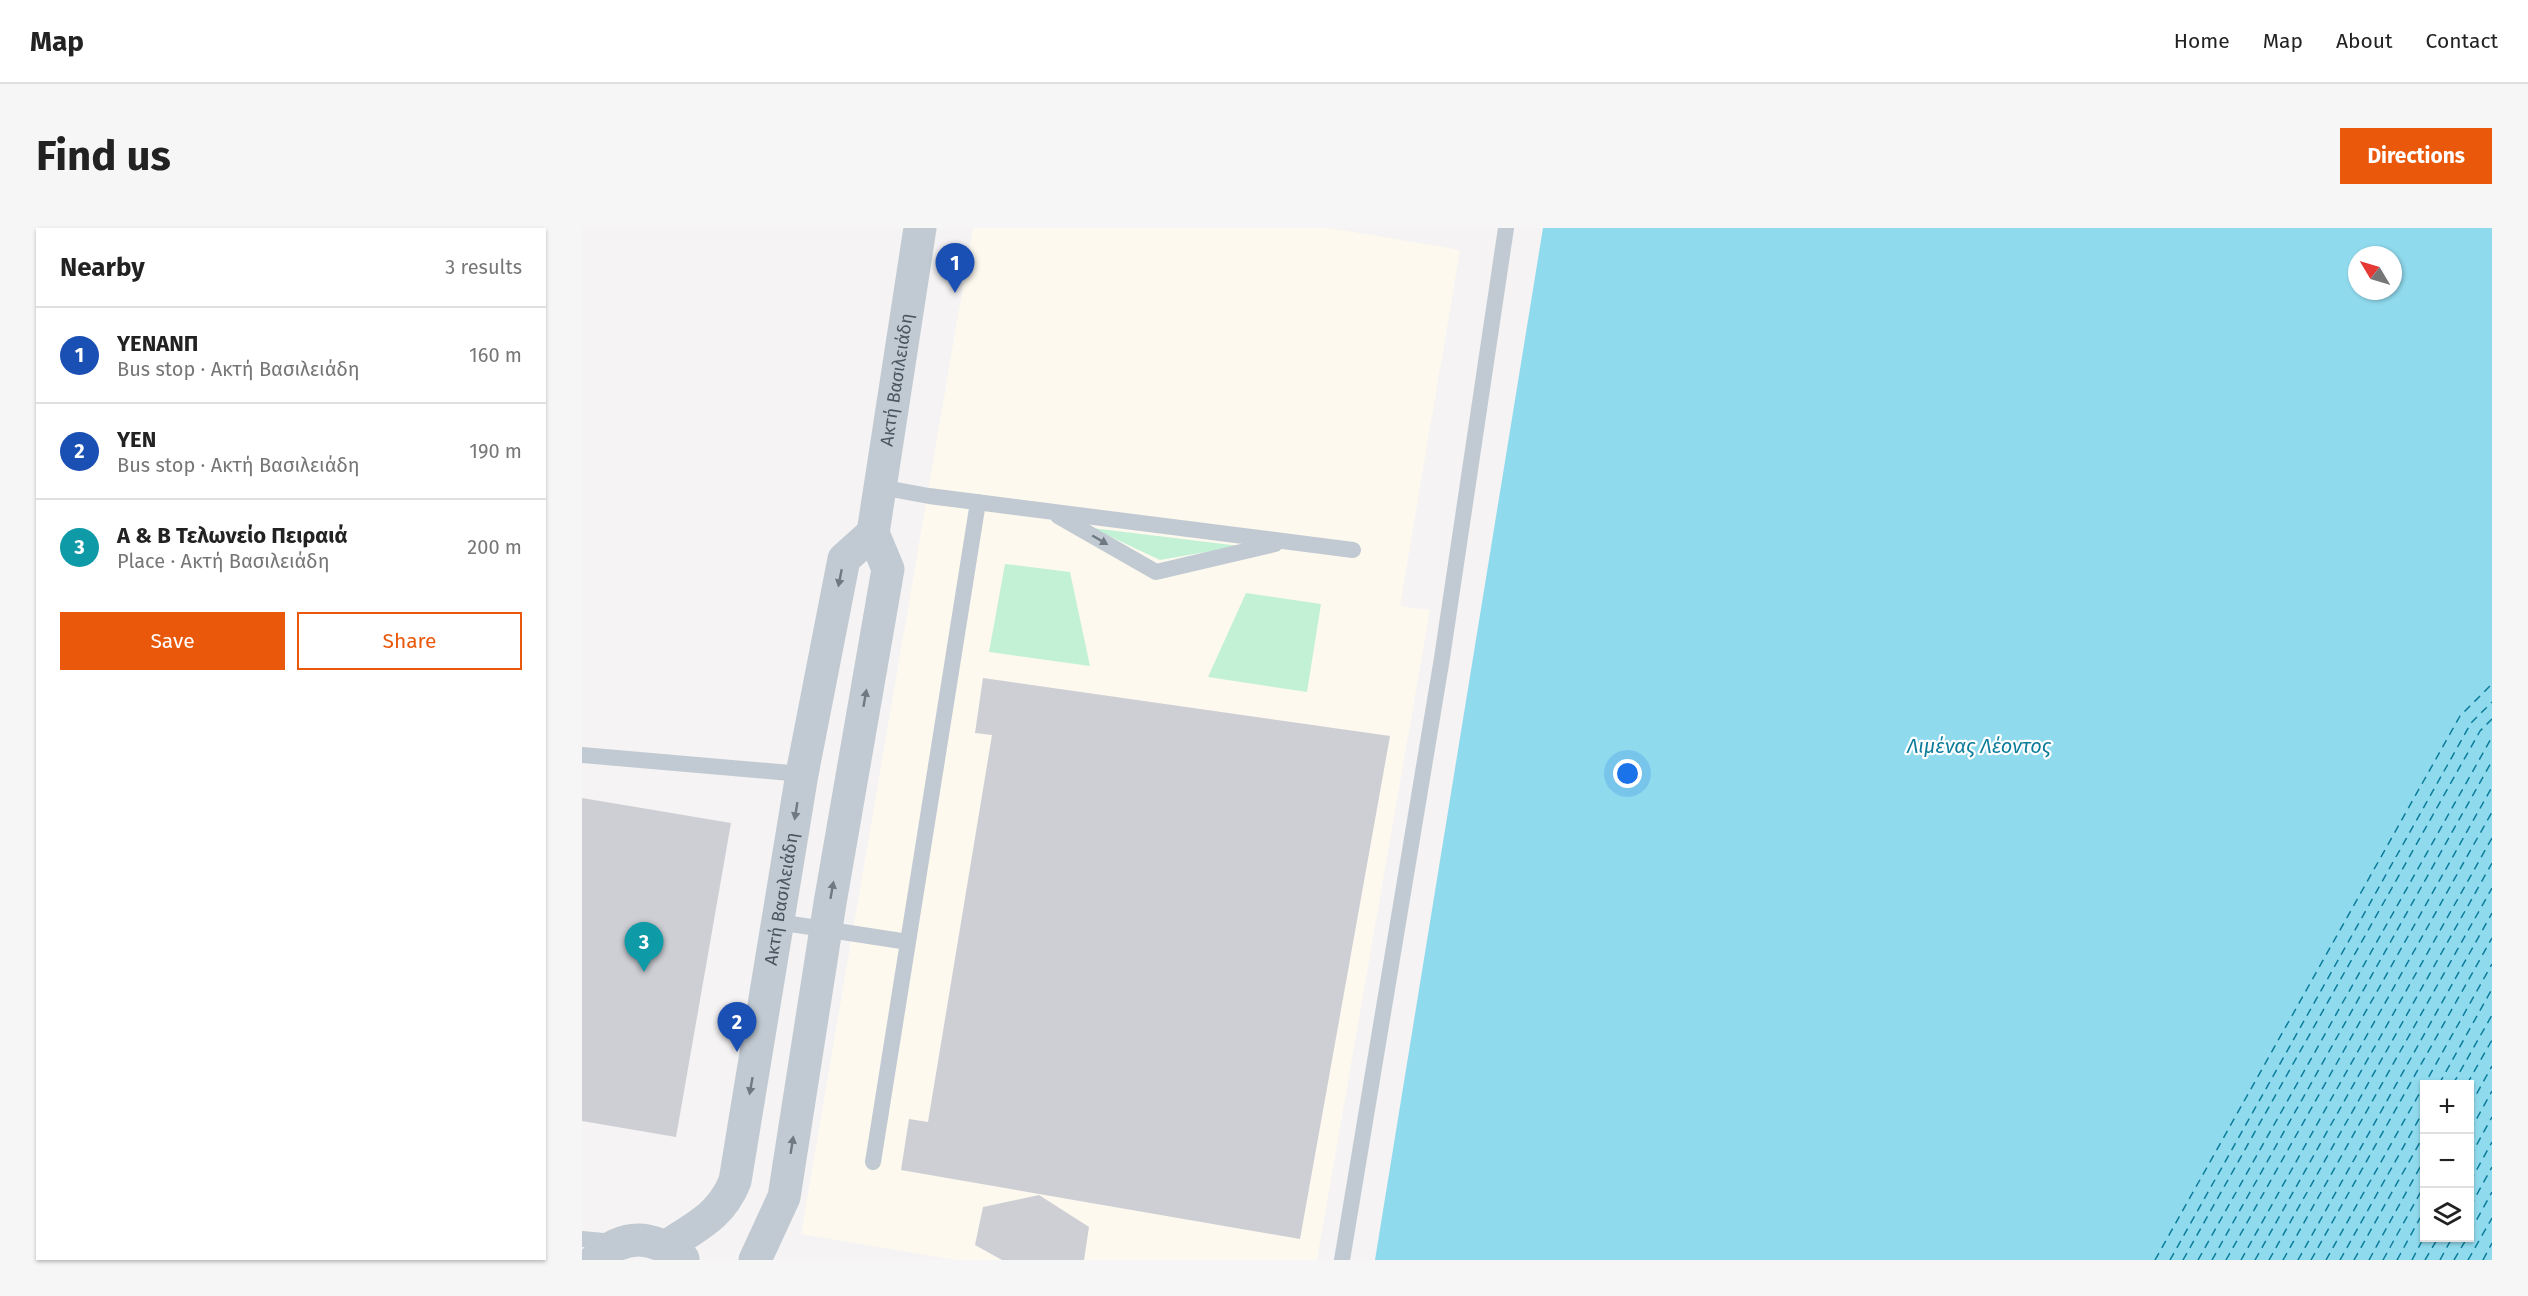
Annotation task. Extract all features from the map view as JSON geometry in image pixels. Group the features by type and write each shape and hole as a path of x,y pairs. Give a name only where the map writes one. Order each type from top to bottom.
{"street":[{"name":"Ακτή Βασιλειάδη","path":"608,1251 637,1239 676,1253 724,1204 735,1181 802,774 844,559 873,533 920,228"},
{"path":"755,1260 784,1197 826,929 888,569 873,533"}],"lane":[{"path":"1342,1260 1442,658 1506,228"},
{"path":"880,487 978,502 1353,550"},
{"path":"873,1162 978,502"},
{"path":"1050,511 1156,572 1287,541"},
{"path":"582,755 802,774"},
{"path":"778,922 908,942"},
{"path":"772,1260 784,1197"},
{"path":"582,1239 608,1251"}],"shaded area":[{"path":"973,228 1330,228 1460,250 1400,606 1430,610 1317,1260 956,1260 801,1234"}],"green space":[{"path":"1092,528 1240,546 1160,560"},
{"path":"1005,564 1070,572 1090,666 989,652"},
{"path":"1246,593 1321,604 1307,692 1208,677"}],"water":[{"name":"Λιμένας Λέοντος","path":"1543,228 2492,228 2492,1260 1375,1260"}],"building":[{"path":"983,678 1390,736 1300,1239 901,1170 909,1119 928,1122 992,735 975,733"},
{"path":"582,798 731,823 676,1137 582,1121"},
{"path":"1039,1195 1089,1227 1084,1260 1002,1260 975,1245 983,1207"}],"ferry route":[{"path":"2155,1260 2460,716 2492,684"},
{"path":"2170,1260 2471,723 2492,702"},
{"path":"2183,1260 2480,731 2492,719"},
{"path":"2198,1260 2492,737"},
{"path":"2212,1260 2492,761"},
{"path":"2226,1260 2492,787"},
{"path":"2241,1260 2492,812"},
{"path":"2255,1260 2492,838"},
{"path":"2269,1260 2492,863"},
{"path":"2283,1260 2492,888"},
{"path":"2298,1260 2492,913"},
{"path":"2311,1260 2492,938"},
{"path":"2326,1260 2492,964"},
{"path":"2441,1080 2492,989"},
{"path":"2455,1080 2492,1015"},
{"path":"2469,1080 2492,1040"},
{"path":"2474,1099 2492,1066"},
{"path":"2474,1124 2492,1091"},
{"path":"2340,1260 2420,1117"},
{"path":"2474,1150 2492,1117"},
{"path":"2354,1260 2420,1142"},
{"path":"2474,1175 2492,1142"},
{"path":"2369,1260 2420,1167"},
{"path":"2474,1200 2492,1167"},
{"path":"2383,1260 2423,1188"},
{"path":"2474,1225 2492,1192"},
{"path":"2397,1260 2420,1218"},
{"path":"2468,1260 2492,1218"},
{"path":"2412,1260 2421,1242"},
{"path":"2425,1260 2436,1242"},
{"path":"2440,1260 2450,1242"},
{"path":"2454,1260 2465,1242"},
{"path":"2483,1260 2492,1243"}],"place":[{"name":"ΥΕΝΑΝΠ","path":"955,293"},
{"name":"Α & Β Τελωνείο Πειραιά","path":"644,972"},
{"name":"ΥΕΝ","path":"737,1052"}]}
